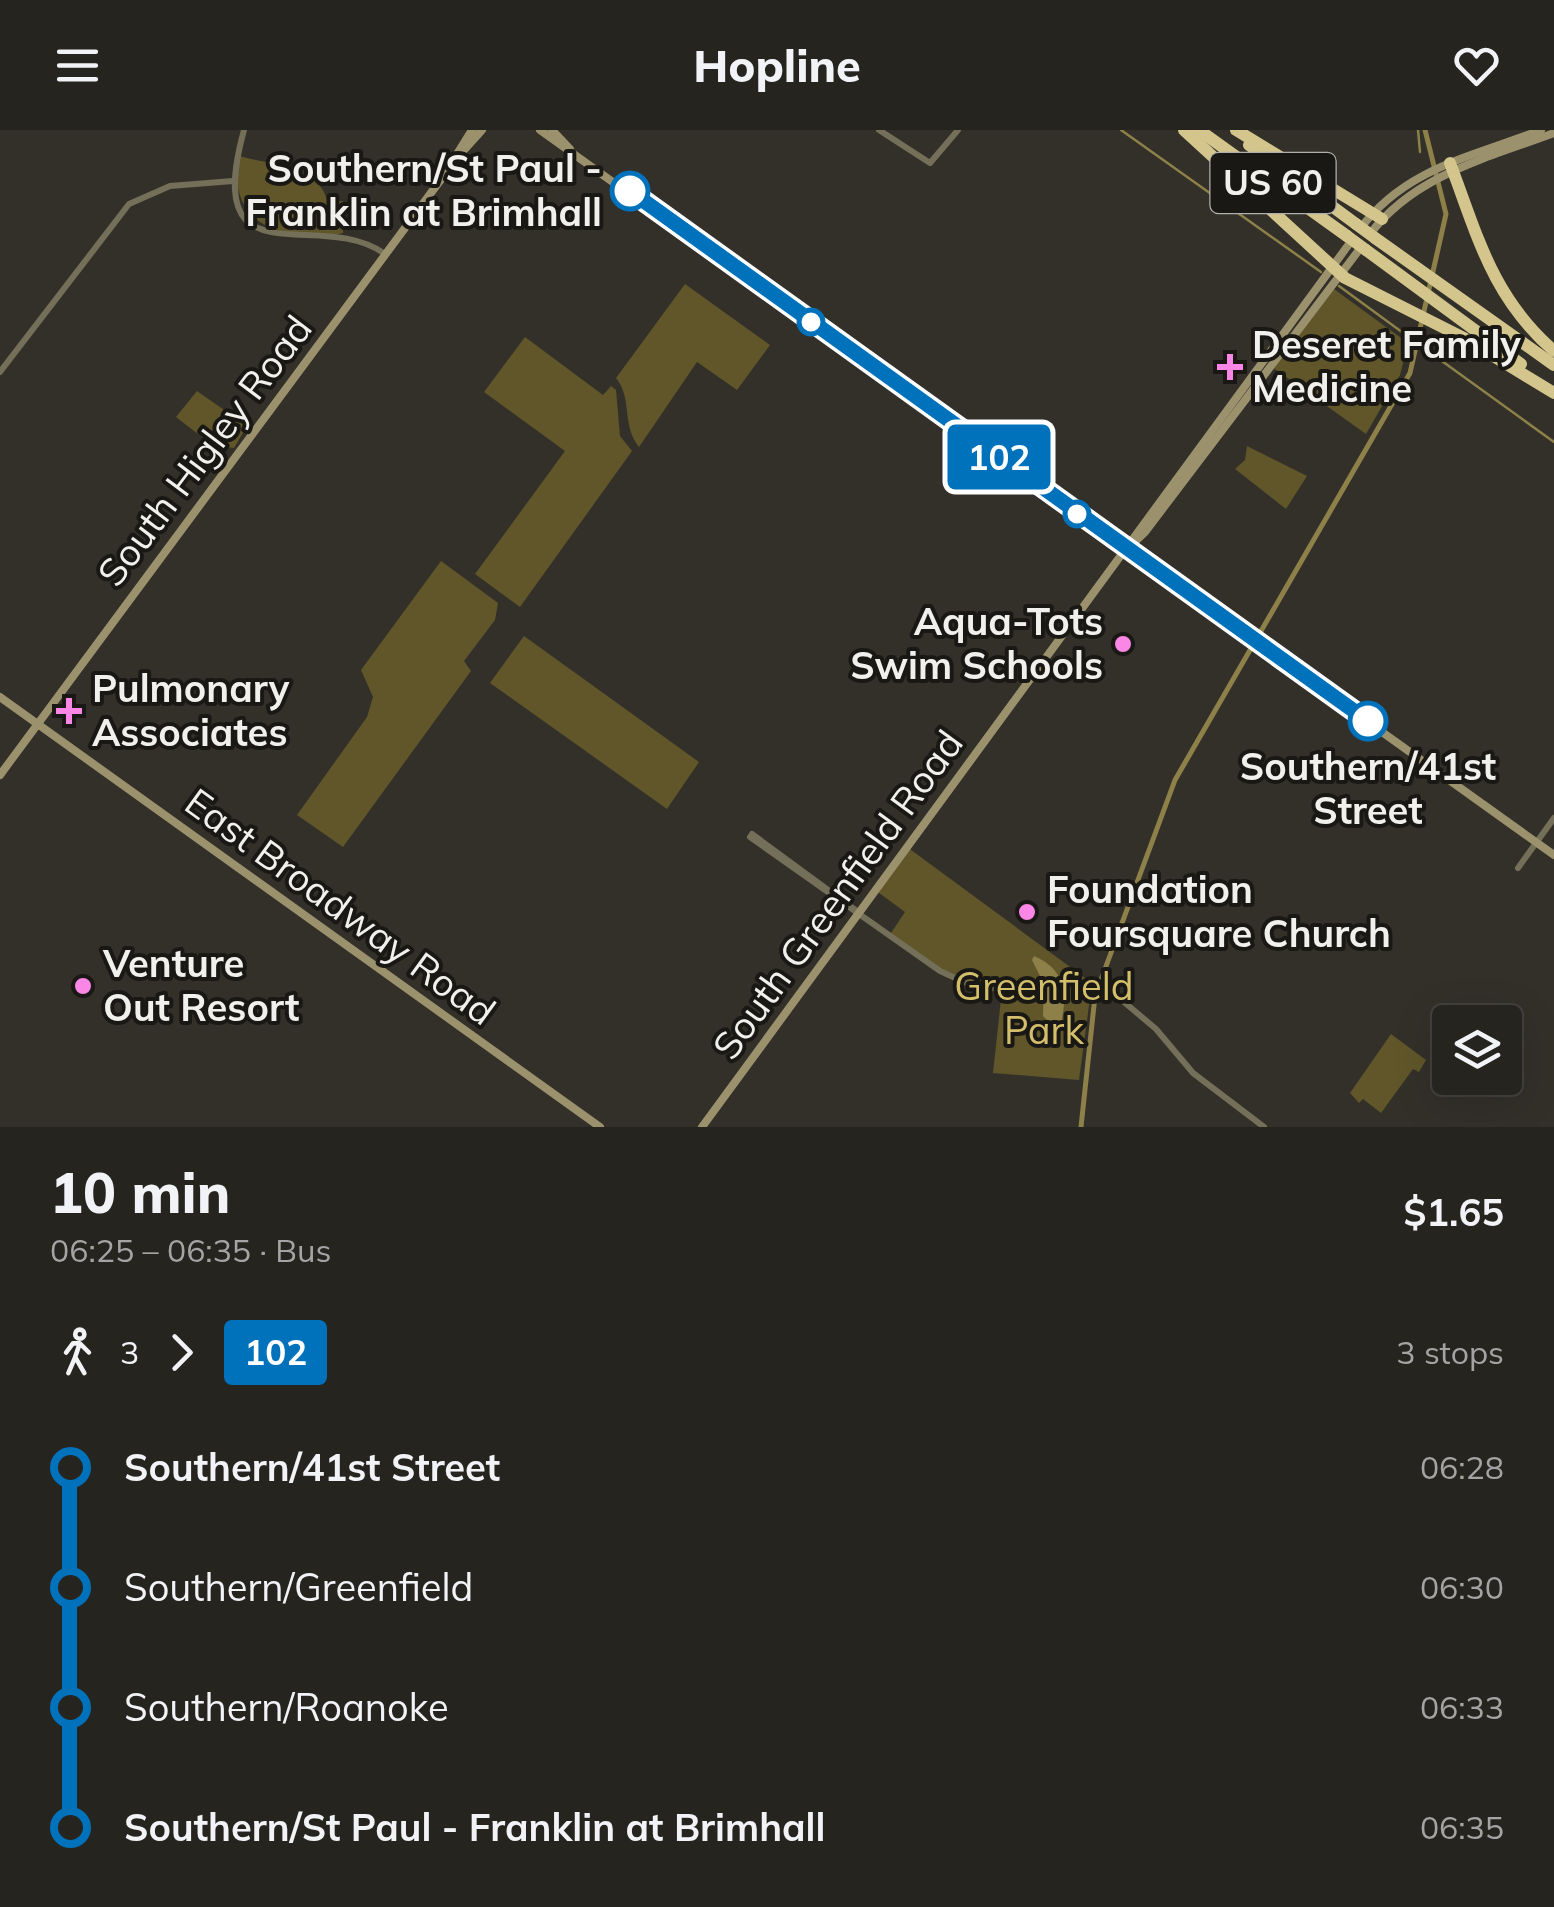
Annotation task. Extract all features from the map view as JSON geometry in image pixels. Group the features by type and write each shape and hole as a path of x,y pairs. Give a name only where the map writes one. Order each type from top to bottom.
{"highway":[{"path":"1184,130 1336,271 1554,390"},
{"name":"US 60","path":"1199,130 1554,390"},
{"name":"US 60","path":"1228,130 1554,364"},
{"path":"1236,130 1377,215"},
{"path":"1445,170 1497,285 1525,324 1554,351"}],"main road":[{"name":"South Higley Road","path":"454,161 472,130"},
{"name":"South Higley Road","path":"0,775 454,161 482,130"},
{"path":"540,130 1554,855"},
{"path":"552,130 570,149"},
{"path":"1540,133 1552,131"},
{"name":"South Greenfield Road","path":"1445,170 1498,154 1540,133"},
{"name":"South Greenfield Road","path":"702,1127 1398,187 1540,133"},
{"name":"South Greenfield Road","path":"1126,550 1163,508 1199,446 1336,271"},
{"name":"East Broadway Road","path":"0,697 600,1127"}],"street":[{"path":"244,130 233,181 243,213 261,230 286,238 354,238 386,254"},
{"path":"879,130 930,163 958,130"},
{"path":"0,372 120,211 141,196 170,186 233,181"},
{"path":"1518,868 1554,818"},
{"path":"751,835 952,978 1002,990"},
{"path":"1111,991 1156,1029 1193,1073 1264,1127"}],"green space":[{"path":"239,156 304,174 323,190 327,201 343,201 343,233 293,234 263,224 244,204 239,191"},
{"path":"685,284 770,345 737,390 697,362 639,447 616,378"},
{"path":"1334,289 1408,343 1400,375 1366,434 1272,367"},
{"path":"525,337 603,395 611,386 616,390 620,436 632,451 520,607 475,574 565,451 484,392"},
{"path":"197,391 247,426 234,448 212,445 176,417"},
{"path":"1247,446 1307,476 1286,509 1235,469 1245,460"},
{"path":"441,561 498,603 495,620 464,661 471,671 343,847 297,815 367,717 373,697 361,670"},
{"path":"524,636 699,762 667,809 490,683"},
{"name":"Greenfield Park","path":"907,847 1092,983 1079,1080 993,1073 1002,990 952,978 889,936 905,912 875,890"},
{"path":"1391,1034 1426,1060 1419,1072 1413,1069 1381,1113 1363,1099 1359,1103 1350,1093"}],"shaded area":[{"path":"1034,956 1059,976 1064,994 1061,1024 1050,1023 1043,1016 1044,984 1032,960"}],"waterway":[{"path":"1121,130 1321,272"},
{"path":"1418,130 1420,152"},
{"path":"1081,1127 1095,996 1175,780 1410,373 1446,214 1425,130"},
{"path":"1339,286 1406,335"},
{"path":"1428,351 1554,442"}],"bus line":[{"name":"102","path":"630,191 1368,721"}],"place":[{"name":"Southern/St Paul - Franklin at Brimhall","path":"630,191"},
{"name":"Deseret Family Medicine","path":"1230,367"},
{"name":"Aqua-Tots Swim Schools","path":"1123,644"},
{"name":"Pulmonary Associates","path":"69,711"},
{"name":"Southern/41st Street","path":"1368,721"},
{"name":"Foundation Foursquare Church","path":"1027,912"},
{"name":"Venture Out Resort","path":"83,986"}]}
